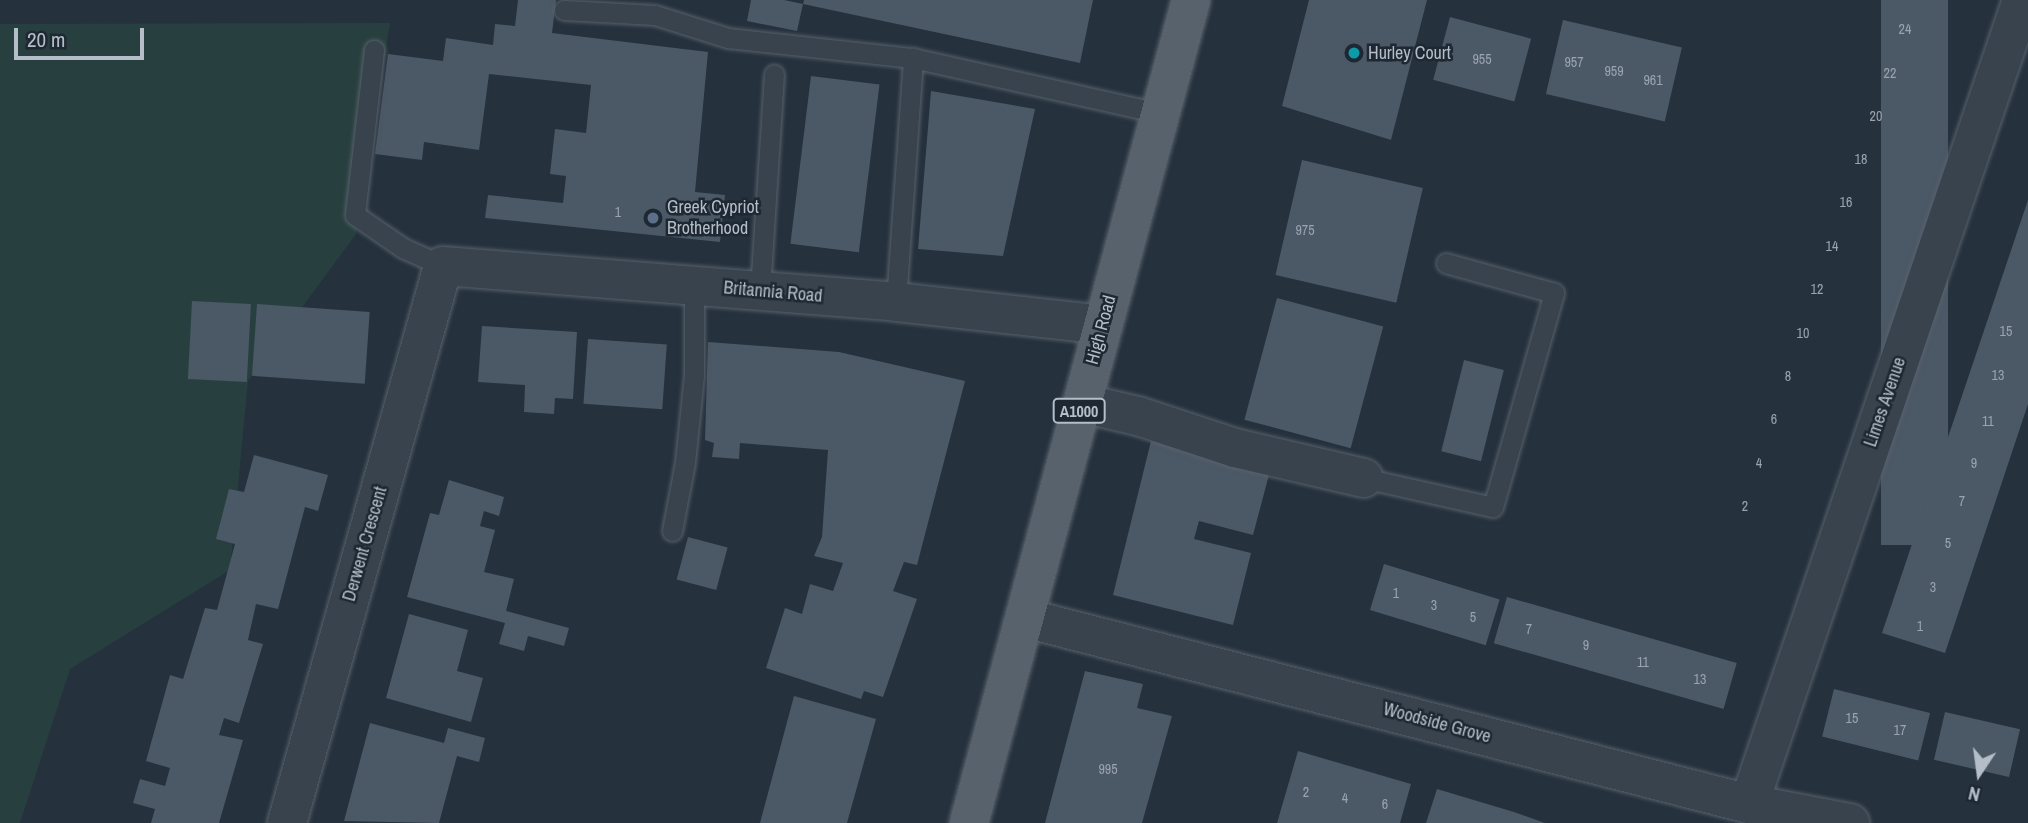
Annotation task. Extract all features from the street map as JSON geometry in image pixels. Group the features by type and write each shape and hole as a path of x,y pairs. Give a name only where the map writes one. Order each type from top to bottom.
{"main road":[{"name":"High Road","path":"969,823 1191,0"}],"street":[{"name":"Limes Avenue","path":"1749,804 2022,0"},
{"name":"Britannia Road","path":"443,266 896,302 1103,325"},
{"name":"Derwent Crescent","path":"291,822 443,266"},
{"path":"1082,403 1138,416 1235,448 1364,478"},
{"name":"Woodside Grove","path":"1025,618 1749,804 1850,823"}],"lane":[{"path":"564,10 655,15 728,38 912,58 1160,113"},
{"path":"374,50 355,215 403,248 443,266"},
{"path":"896,302 912,58"},
{"path":"760,291 774,74"},
{"path":"1364,478 1493,507 1554,293 1446,263"},
{"path":"672,531 685,462 694,375 694,286"}],"green space":[{"path":"390,23 356,234 248,381 230,570 70,669 20,823 0,823 0,24"}],"building":[{"path":"518,0 556,0 552,33 708,52 695,192 725,195 720,242 485,218 488,195 563,203 566,176 550,174 555,129 586,133 591,85 489,74 479,150 424,142 422,160 375,154 388,54 443,61 446,38 493,45 495,24 515,26"},
{"path":"751,0 784,0 803,4 797,31 747,21"},
{"path":"804,0 1093,0 1080,63 803,4"},
{"name":"Hurley Court","path":"1309,0 1427,0 1391,140 1282,106"},
{"path":"1881,0 1948,0 1948,545 1881,545"},
{"path":"1450,17 1531,39 1514,102 1433,80"},
{"path":"1563,20 1682,47 1665,121 1546,94"},
{"path":"811,76 879,84 859,252 790,244"},
{"path":"931,91 1035,109 1003,256 918,249"},
{"path":"1302,160 1423,188 1396,303 1275,275"},
{"path":"2028,200 2028,404 1945,653 1882,633"},
{"path":"1277,298 1383,326 1351,448 1244,420"},
{"path":"192,301 251,304 247,382 188,379"},
{"path":"257,304 370,312 365,384 252,376"},
{"path":"482,326 577,332 573,399 555,398 554,414 524,412 525,385 478,382"},
{"path":"588,339 667,345 662,409 583,404"},
{"path":"708,342 839,352 965,381 917,565 904,562 893,591 917,599 883,697 864,691 861,699 766,668 785,608 802,614 810,584 833,591 843,563 814,556 822,537 828,450 740,443 739,459 712,457 714,443 705,440"},
{"path":"1464,360 1504,370 1481,461 1441,451"},
{"path":"1151,441 1270,471 1253,535 1199,521 1194,539 1251,553 1233,625 1113,595"},
{"path":"254,455 328,475 318,511 305,507 278,609 256,604 248,640 263,644 239,723 224,718 219,735 243,740 219,823 151,823 155,809 133,803 140,779 165,786 170,768 146,761 170,675 183,679 205,608 217,610 235,544 216,539 229,489 244,492"},
{"path":"449,480 504,497 499,516 484,511 480,526 495,530 484,572 514,579 506,611 569,628 564,646 528,636 524,651 499,644 505,623 407,597 430,513 439,515"},
{"path":"688,537 728,548 716,590 677,580"},
{"path":"1384,564 1500,599 1486,645 1370,610"},
{"path":"1507,597 1737,663 1724,709 1494,643"},
{"path":"409,614 468,630 457,671 483,678 471,722 386,698"},
{"path":"1085,671 1143,684 1137,708 1172,716 1142,823 1045,823"},
{"path":"1834,689 1930,713 1918,760 1822,737"},
{"path":"794,696 876,719 847,823 760,823"},
{"path":"1945,712 2020,729 2009,777 1934,760"},
{"path":"370,723 444,743 448,728 485,738 479,762 457,756 439,823 344,821"},
{"path":"1298,751 1411,784 1400,823 1277,823"},
{"path":"1437,789 1514,812 1545,823 1426,823"}],"place":[{"name":"Hurley Court","path":"1354,53"},
{"name":"Greek Cypriot Brotherhood","path":"653,218"}]}
